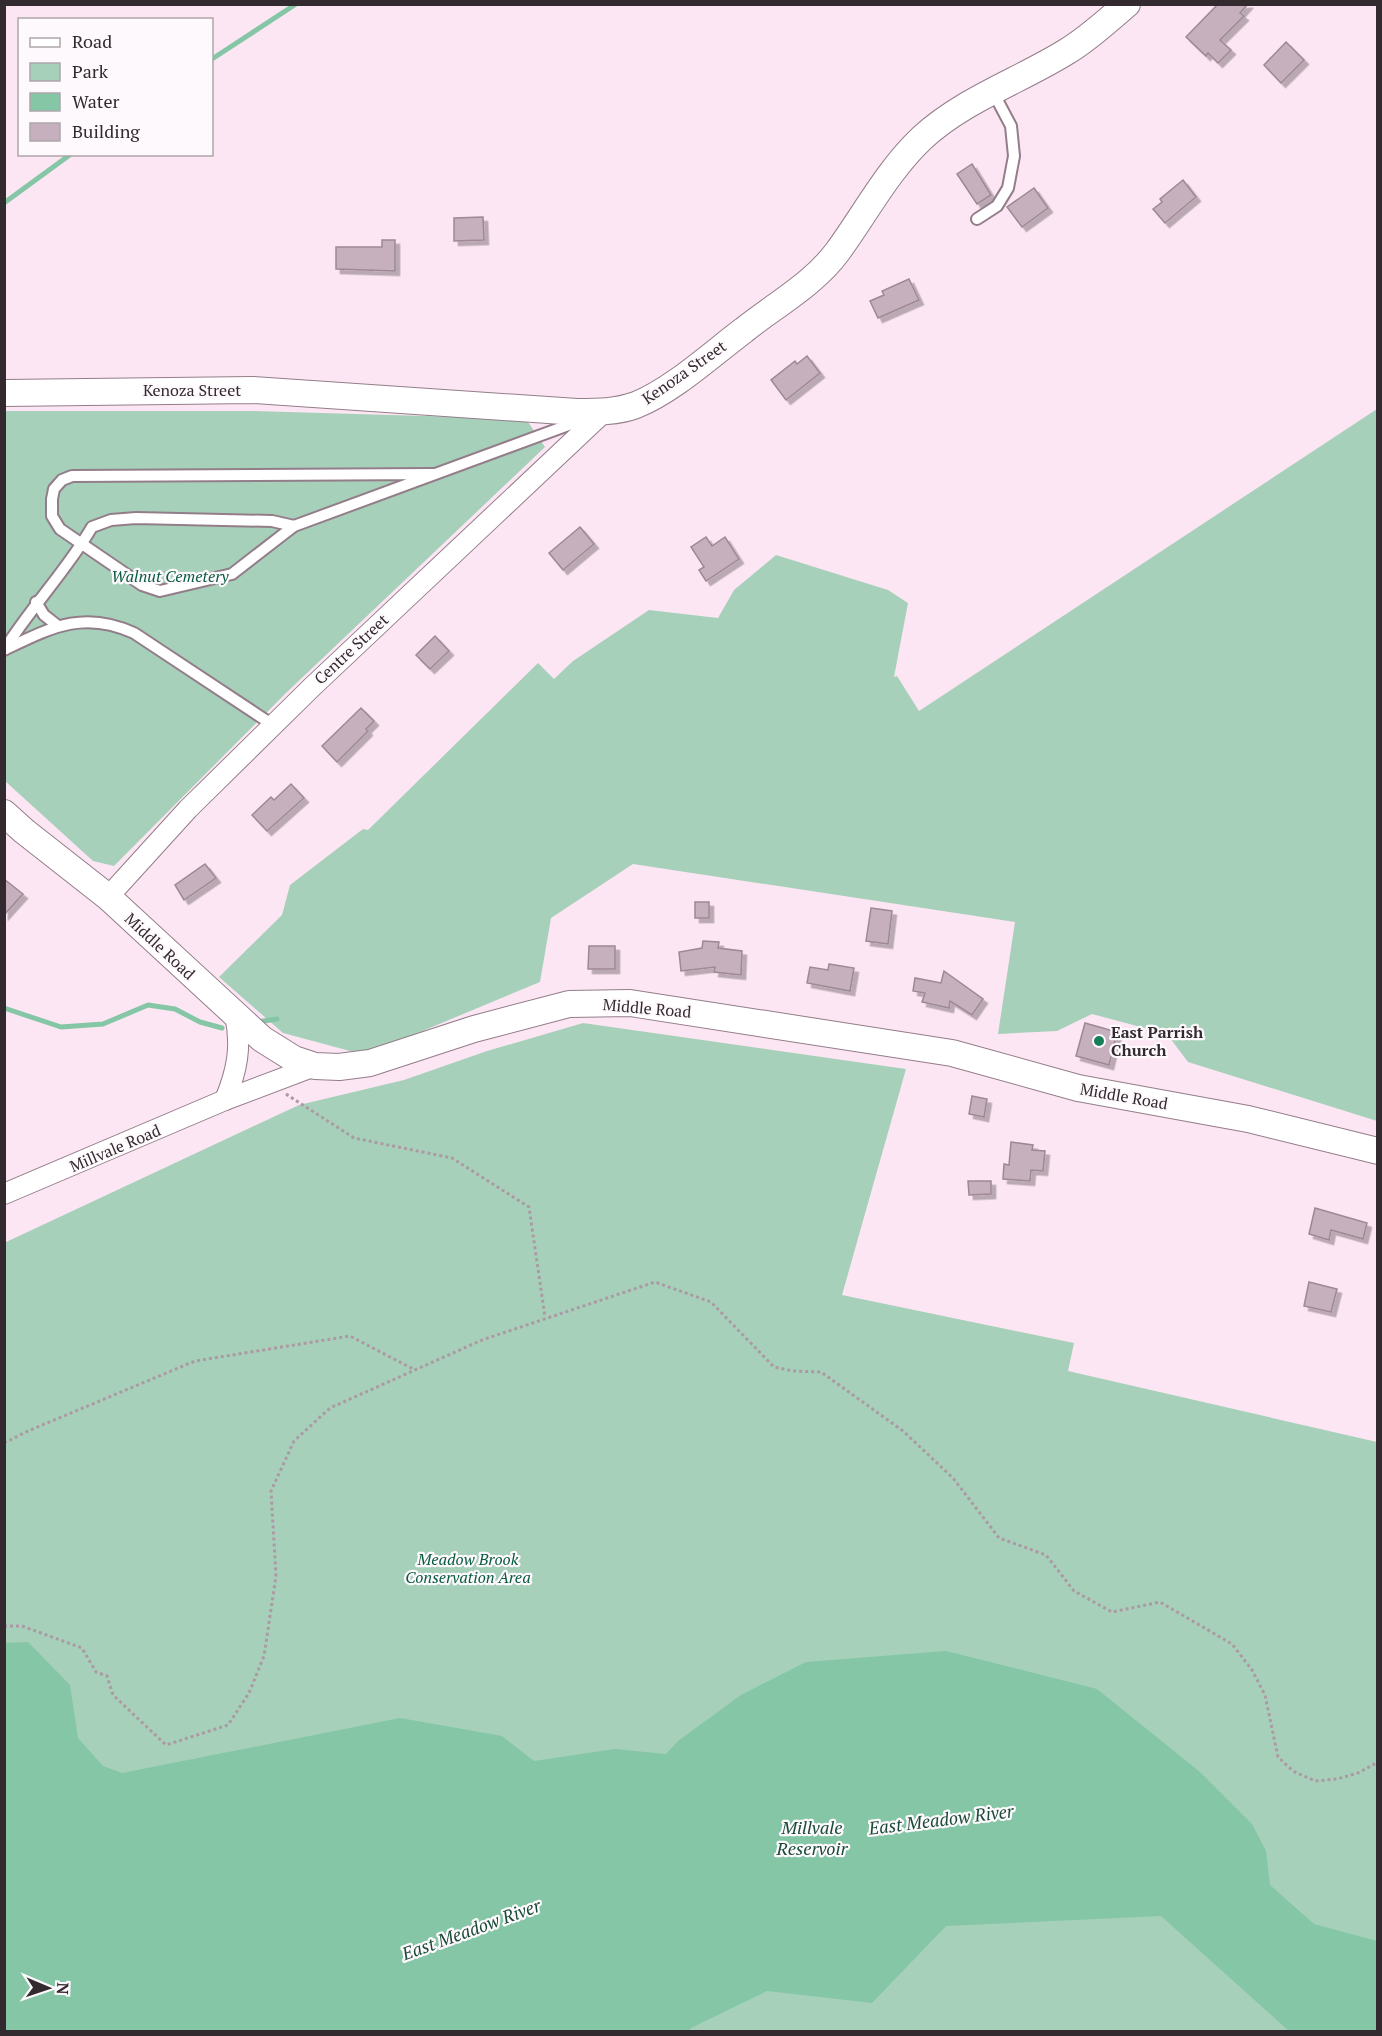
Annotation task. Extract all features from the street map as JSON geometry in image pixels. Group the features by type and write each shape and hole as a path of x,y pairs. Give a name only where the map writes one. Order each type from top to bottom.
{"street":[{"name":"Kenoza Street","path":"4,393 253,390 605,411 635,405 653,396 807,282 837,252 896,168 921,139 963,109 1066,52 1094,33 1127,4"},
{"name":"Centre Street","path":"108,897 188,809 273,725 605,411"},
{"name":"Middle Road","path":"4,813 108,897 235,1015 277,1050 315,1066 339,1067 370,1063 474,1029 569,1004 630,1003 952,1053 1078,1088 1259,1121 1377,1151"},
{"path":"225,1100 237,1064 239,1033 235,1015"},
{"name":"Millvale Road","path":"4,1194 225,1100 315,1066"}],"lane":[{"path":"977,219 997,206 1008,188 1014,156 1011,126 993,92"},
{"path":"434,474 72,476 62,480 54,489 52,516 60,529 81,546 142,585 160,591 232,574 294,526 605,411"},
{"path":"273,725 134,633 110,622 58,626 4,650 36,602 81,546 92,527 111,520 136,518 272,521 294,526"},
{"path":"36,602 45,615 58,626"}],"path":[{"path":"270,1083 354,1138 452,1158 529,1207 545,1318"},
{"path":"4,1626 22,1626 82,1648 96,1672 107,1676 113,1695 165,1745 228,1725 249,1693 264,1656 276,1576 271,1491 294,1441 330,1408 482,1340 655,1282 711,1302 774,1367 793,1371 821,1372 903,1431 953,1478 999,1538 1046,1555 1074,1591 1112,1612 1160,1602 1232,1644 1252,1670 1265,1695 1278,1757 1293,1771 1315,1780 1336,1779 1358,1773 1377,1762"},
{"path":"4,1443 195,1361 350,1336 415,1370"}],"green space":[{"path":"1377,409 1377,1121 1188,1062 1167,1034 1092,1014 1057,1031 998,1034 1015,922 633,864 551,918 540,982 365,1055 283,1033 219,977 282,915 290,885 363,829 368,830 538,663 554,679 573,661 649,610 718,618 734,590 776,555 888,590 908,603 894,677 897,676 919,711"},
{"name":"Walnut Cemetery","path":"5,411 254,411 526,419 545,447 286,693 114,866 93,861 5,781"},
{"name":"Meadow Brook Conservation Area","path":"583,1023 906,1069 842,1295 1074,1343 1068,1371 1377,1442 1377,2031 5,2031 4,1243 299,1105 404,1080 487,1051"}],"water":[{"name":"Millvale Reservoir","path":"28,1642 70,1685 78,1738 103,1766 122,1773 400,1718 502,1736 534,1761 615,1749 666,1754 678,1741 741,1695 806,1662 946,1651 1097,1689 1200,1772 1252,1824 1266,1851 1270,1885 1314,1924 1377,1941 1377,2031 1289,2031 1161,1916 946,1926 872,2003 767,1991 691,2028 690,2031 5,2031 5,1643"}],"building":[{"path":"1218,4 1248,4 1240,13 1244,16 1220,40 1231,50 1218,63 1208,53 1206,56 1186,37"},
{"path":"1286,42 1304,60 1281,83 1264,65"},
{"path":"972,164 991,195 977,204 957,174"},
{"path":"1183,180 1196,197 1165,223 1153,209 1162,202 1160,199"},
{"path":"1034,188 1048,208 1022,227 1007,207"},
{"path":"483,217 484,240 454,241 454,218"},
{"path":"382,240 395,240 395,271 336,269 336,247 382,247"},
{"path":"909,279 919,300 878,318 870,301 884,295 882,291"},
{"path":"807,356 820,373 786,400 771,380 795,361 797,364"},
{"path":"580,527 594,544 563,570 549,553"},
{"path":"706,537 712,546 725,537 739,559 706,581 699,570 704,567 691,547"},
{"path":"435,636 449,651 430,669 416,655"},
{"path":"361,708 374,721 366,729 368,731 337,762 322,746"},
{"path":"291,784 304,798 267,831 252,815 271,797 274,800"},
{"path":"205,864 216,878 184,900 175,885"},
{"path":"4,879 23,894 4,915"},
{"path":"695,902 709,902 709,918 695,918"},
{"path":"871,908 892,911 888,944 866,941"},
{"path":"703,941 719,942 718,948 742,951 741,975 714,972 715,967 681,971 679,952 702,948"},
{"path":"589,946 615,946 615,969 588,969"},
{"path":"829,964 854,968 850,991 807,983 810,967 828,970"},
{"path":"944,971 983,999 972,1015 950,1001 949,1008 922,1002 925,993 913,991 915,978 941,983"},
{"path":"1085,1023 1117,1032 1109,1065 1076,1056"},
{"path":"972,1096 987,1099 984,1117 969,1114"},
{"path":"1011,1142 1033,1145 1032,1150 1045,1151 1043,1171 1031,1170 1030,1181 1003,1179 1004,1164 1009,1165"},
{"path":"968,1181 991,1181 991,1194 969,1195"},
{"path":"1315,1208 1367,1223 1363,1239 1331,1230 1329,1240 1309,1234"},
{"path":"1309,1282 1337,1289 1331,1312 1304,1306"}],"waterway":[{"path":"213,58 296,4"},
{"path":"4,203 68,156"},
{"path":"4,1008 61,1027 103,1024 148,1005 175,1009 200,1022 222,1028"},
{"path":"257,1022 277,1019"}],"place":[{"name":"East Parrish Church","path":"1099,1041"}],"water label":[{"name":"East Meadow River","path":"941,1819"},
{"name":"East Meadow River","path":"471,1929"}]}
